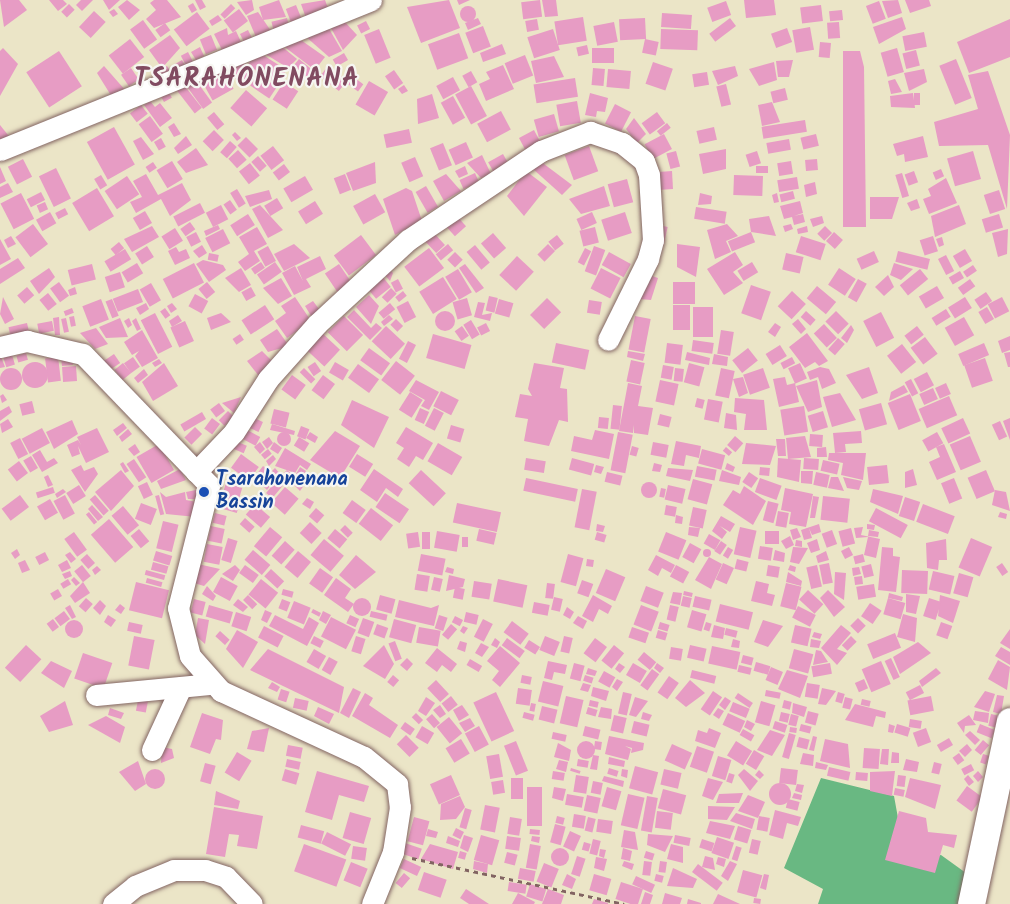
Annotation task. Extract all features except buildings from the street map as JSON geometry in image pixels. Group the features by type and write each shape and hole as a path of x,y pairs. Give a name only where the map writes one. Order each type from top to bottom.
{"main road":[{"path":"971,904 1010,721"}],"street":[{"path":"0,150 370,0"},
{"path":"196,472 234,432 268,379 316,324 381,263 541,151 590,132 622,143 644,161 649,175 650,250 608,340"},
{"path":"0,346 27,341 83,354 209,486 178,608 190,656 211,684 364,757 397,784 400,807 393,852 372,904"},
{"path":"96,695 211,684"},
{"path":"152,750 181,687"},
{"path":"113,904 135,886 174,870 194,870 226,877 252,904"}],"path":[{"path":"393,852 465,873 539,882 571,895 624,904"}],"green space":[{"path":"821,778 894,796 906,862 941,855 966,873 963,904 818,904 823,889 784,868"}],"place":[{"name":"Tsarahonenana Bassin","path":"204,492"}],"district":[{"name":"TSARAHONENANA","path":"247,80"}]}
